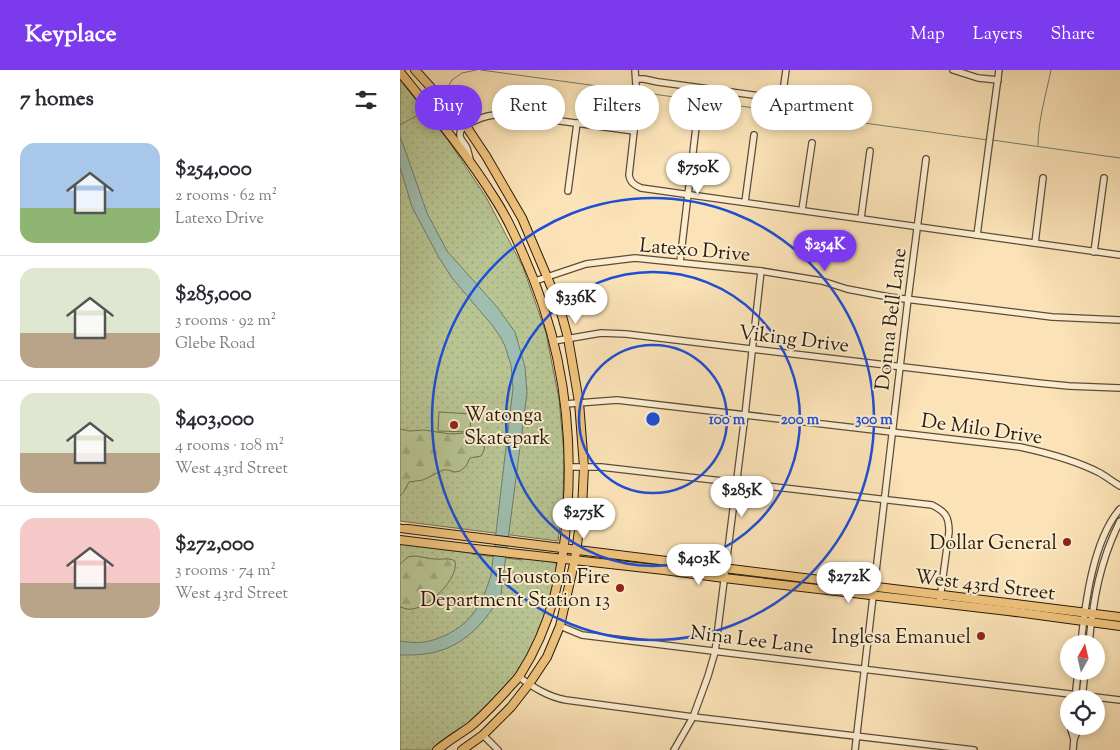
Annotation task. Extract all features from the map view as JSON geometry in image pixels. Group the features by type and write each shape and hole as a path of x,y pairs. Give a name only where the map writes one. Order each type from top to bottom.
{"main road":[{"path":"415,70 429,85"},
{"path":"400,72 471,162 501,209 535,281 560,367 570,467 562,558 554,599 548,620 538,642 519,677 472,725 437,750"},
{"path":"462,750 483,735 510,707 548,657 560,626 575,559 582,509 584,467 580,402 568,338 559,305 522,218 468,130"},
{"name":"West 43rd Street","path":"400,528 627,557 724,578 874,587 940,599 1088,617 1120,617"},
{"path":"433,544 435,532"},
{"name":"West 43rd Street","path":"400,540 628,566 725,569 874,596 940,599"},
{"path":"627,557 628,566"},
{"name":"West 43rd Street","path":"1088,617 1120,626"}],"street":[{"path":"636,70 634,131 629,179 641,188 1120,255"},
{"path":"636,82 644,79 782,99 786,70"},
{"path":"953,70 978,78 998,80"},
{"path":"977,235 999,70"},
{"path":"482,117 500,114 575,123"},
{"path":"461,130 461,138 467,148 471,162"},
{"path":"568,191 576,130"},
{"path":"627,130 634,131"},
{"path":"680,262 696,130"},
{"path":"745,202 754,135"},
{"path":"802,210 812,143"},
{"path":"860,218 870,151"},
{"name":"Donna Bell Lane","path":"855,750 926,159"},
{"path":"1035,244 1044,178"},
{"path":"1094,252 1104,178"},
{"name":"Latexo Drive","path":"535,281 586,264 635,258 761,271 822,281 847,289 888,297 1052,317 1120,320"},
{"path":"674,750 693,717 715,652 761,271"},
{"name":"Viking Drive","path":"554,341 601,333 626,334 1038,383 1120,388"},
{"name":"De Milo Drive","path":"565,404 617,400 1020,448 1047,453 1072,461 1099,473 1120,486"},
{"path":"570,467 601,467 932,505 940,509 947,516 949,522 940,599"},
{"path":"1089,635 1090,580 1104,538 1114,516 1120,510"},
{"path":"1083,635 1111,540 1120,521"},
{"path":"1104,538 1111,540"},
{"name":"Nina Lee Lane","path":"560,626 582,634 1060,695"},
{"path":"519,677 556,698 693,717 974,750"},
{"name":"Nina Lee Lane","path":"1105,699 1120,700"},
{"path":"483,735 498,750"},
{"path":"1073,750 1075,735"}],"green space":[{"path":"400,80 415,99 415,130 440,130 448,140 486,197 523,267 546,333 559,399 564,454 563,505 558,541 400,521"},
{"name":"Watonga Skatepark","path":"439,412 471,414 470,432 438,431"},
{"path":"400,429 450,434 478,434 482,436 485,442 484,450 481,456 470,458 466,466 460,471 443,470 423,480 409,482 400,496"},
{"path":"400,543 522,560 522,558 552,561 556,563 557,567 550,601 534,643 524,662 497,697 466,726 432,750 400,750"},
{"path":"408,557 452,560 455,561 455,568 448,584 434,598 419,607 409,609 400,607 400,564"}],"shaded area":[{"path":"400,137 427,213 447,251 497,307 515,332 525,367 527,393 501,594 490,612 476,629 459,642 434,652 410,655 400,655 400,641 419,643 434,640 455,630 476,610 484,594 491,575 513,388 511,365 501,338 452,278 412,207 400,167"}],"waterway":[{"path":"449,85 452,80 462,73 476,70"},
{"path":"481,70 590,85"},
{"path":"1038,145 1041,117 1051,70"},
{"path":"659,95 988,140"},
{"path":"400,125 415,117"},
{"path":"992,140 1120,158"}],"place":[{"name":"Watonga Skatepark","path":"454,425"},
{"name":"Dollar General","path":"1067,542"},
{"name":"Houston Fire Department Station 13","path":"620,588"},
{"name":"Inglesa Emanuel","path":"981,636"}]}
